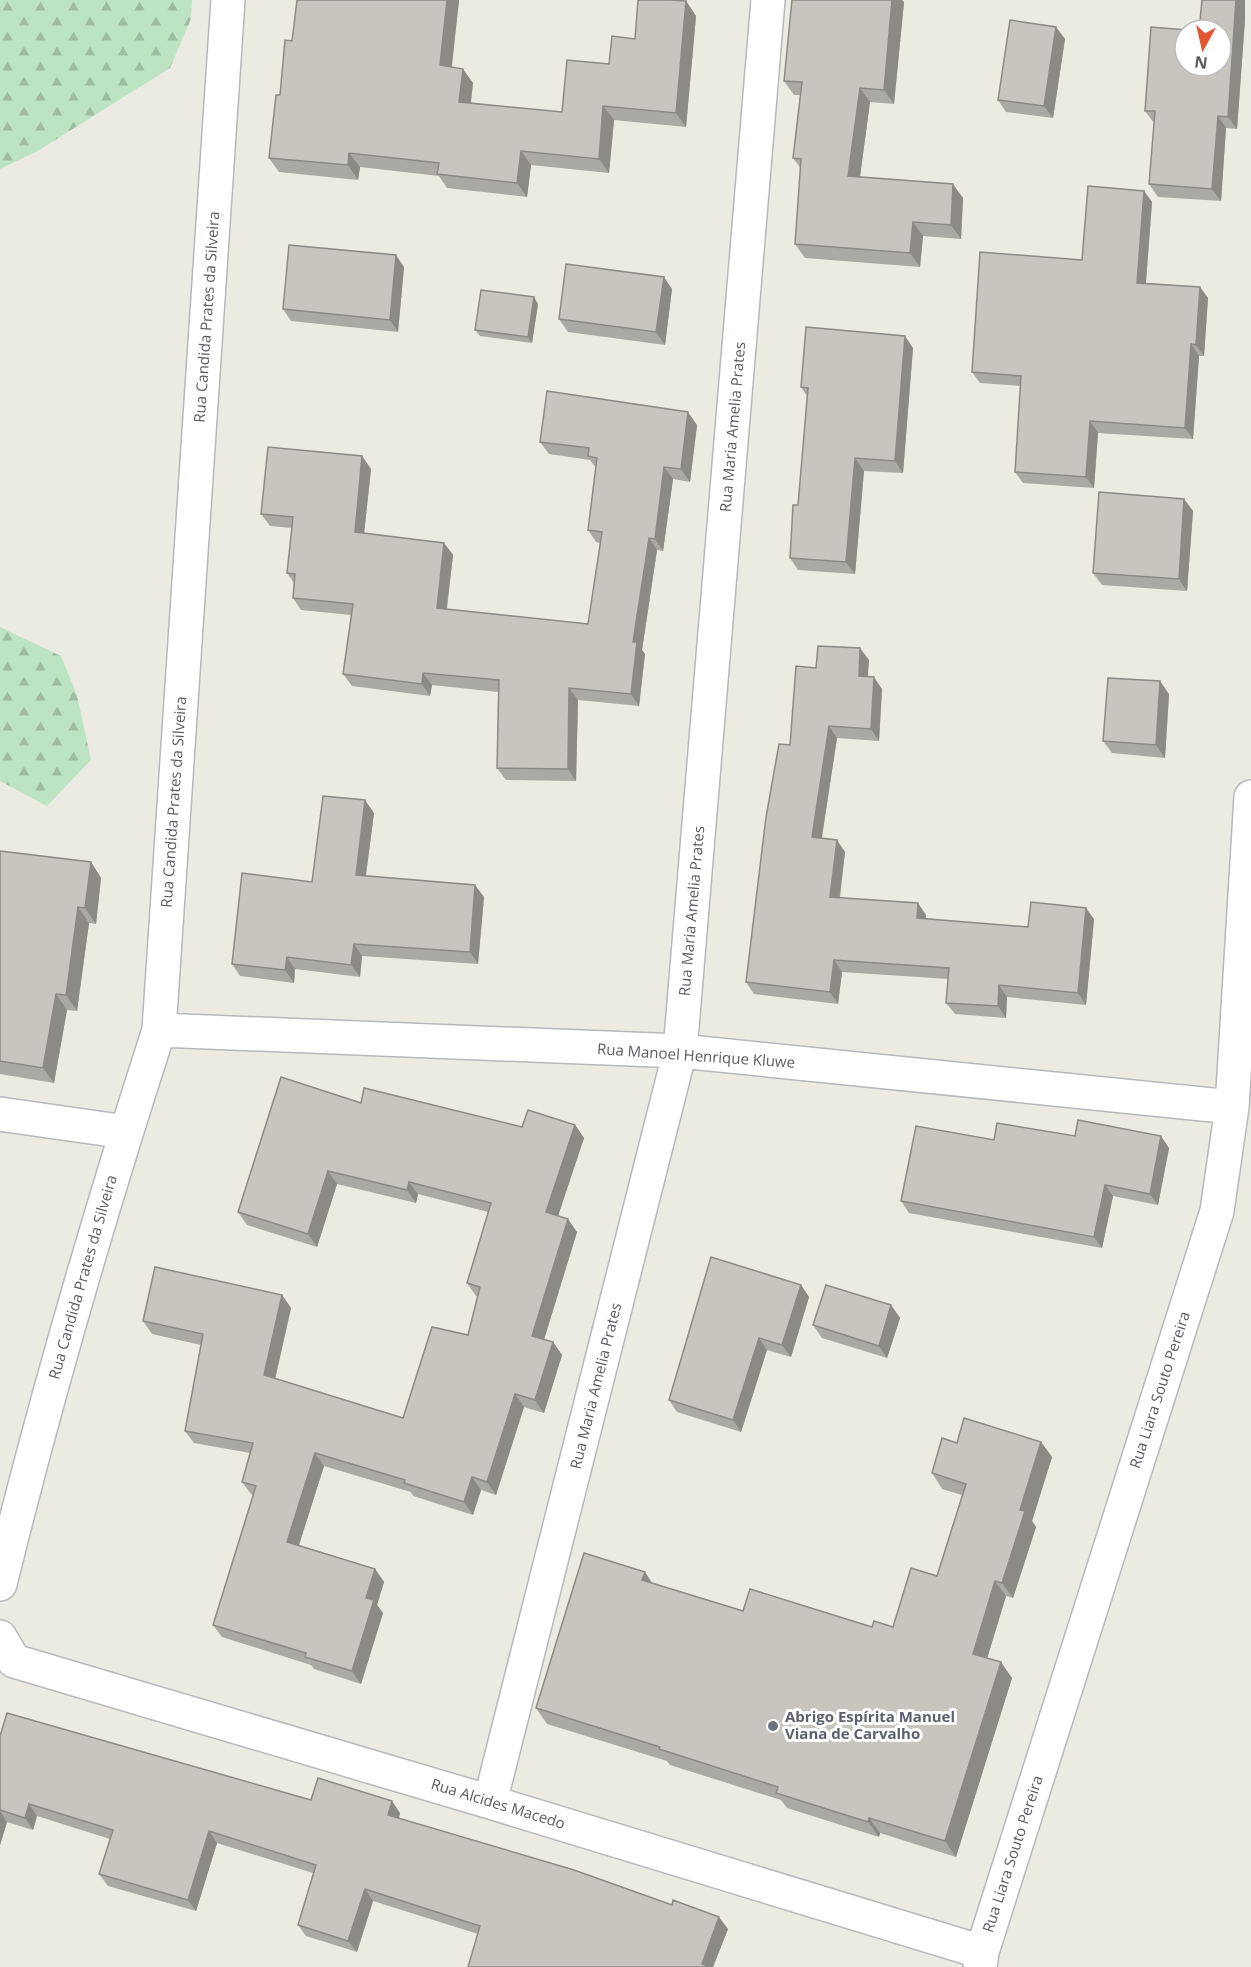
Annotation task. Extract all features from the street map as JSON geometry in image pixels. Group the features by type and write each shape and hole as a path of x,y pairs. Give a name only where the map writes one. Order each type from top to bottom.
{"street":[{"name":"Rua Candida Prates da Silveira","path":"0,1584 33,1449 126,1132 159,1030 228,0"},
{"name":"Rua Maria Amelia Prates","path":"490,1802 681,1051 768,0"},
{"name":"Rua Liara Souto Pereira","path":"981,1959 1217,1211 1232,1107 1251,796"},
{"name":"Rua Manoel Henrique Kluwe","path":"159,1030 681,1051 1232,1107"},
{"path":"0,1114 126,1132"},
{"name":"Rua Alcides Macedo","path":"7,1649 981,1959"}],"green space":[{"path":"0,0 192,0 191,19 170,68 36,152 0,169"},
{"path":"0,627 61,656 77,695 91,760 47,806 0,781"}],"building":[{"path":"297,0 447,0 440,65 463,69 459,102 562,112 567,60 609,64 612,36 635,39 638,0 686,1 676,113 603,106 599,159 521,151 517,183 437,174 439,163 349,153 348,165 269,158 276,95 280,95 285,40 292,41"},
{"path":"792,0 892,0 884,90 860,88 848,176 953,184 951,225 913,222 910,253 795,244 801,159 793,158 802,82 784,81"},
{"path":"1202,0 1236,0 1233,44 1233,18 1200,18"},
{"path":"1010,20 1056,27 1044,106 998,100"},
{"path":"1151,27 1173,29 1173,78 1231,78 1228,117 1218,116 1212,189 1149,184 1155,111 1145,111"},
{"path":"1088,186 1144,191 1137,283 1200,287 1196,345 1191,344 1185,428 1090,421 1086,477 1015,472 1021,376 972,372 980,252 1082,260"},
{"path":"289,245 396,255 390,320 283,309"},
{"path":"566,264 664,277 656,332 559,319"},
{"path":"481,290 534,297 528,337 475,330"},
{"path":"806,327 905,336 895,461 855,458 846,562 790,558 793,505 798,505 808,388 801,387"},
{"path":"547,391 688,412 681,469 664,467 655,539 649,538 633,642 637,642 631,694 569,688 568,769 497,768 499,680 423,673 422,684 343,674 353,604 293,598 295,574 287,573 293,517 261,514 268,447 362,456 355,532 444,543 437,608 588,624 602,532 588,530 597,458 588,456 589,448 540,442"},
{"path":"1099,492 1184,499 1179,579 1093,573"},
{"path":"818,646 860,648 859,676 874,677 871,729 829,726 812,837 837,840 830,897 918,903 917,918 1028,927 1031,902 1086,908 1078,993 999,985 998,1006 946,1003 949,968 834,960 830,992 746,982 766,817 779,744 790,745 796,666 816,668"},
{"path":"1108,678 1160,681 1156,745 1103,741"},
{"path":"323,796 365,800 356,875 475,885 470,952 354,944 351,965 287,957 285,970 232,964 242,873 312,882"},
{"path":"0,851 91,862 85,908 78,907 66,995 56,994 43,1068 0,1061"},
{"path":"281,1077 361,1103 364,1088 522,1127 528,1110 575,1125 546,1212 568,1219 532,1336 553,1342 535,1400 515,1394 487,1482 472,1477 464,1502 404,1483 405,1480 315,1453 287,1542 375,1569 366,1598 374,1600 352,1671 305,1657 306,1653 213,1625 256,1486 242,1482 253,1443 185,1431 203,1334 143,1321 155,1267 282,1295 264,1375 403,1418 432,1327 468,1335 480,1287 467,1283 491,1203 409,1182 407,1190 328,1171 308,1234 238,1212"},
{"path":"1078,1120 1161,1136 1150,1194 1105,1185 1094,1237 901,1201 916,1126 994,1140 997,1123 1075,1136"},
{"path":"711,1257 801,1285 782,1345 759,1338 733,1420 669,1400"},
{"path":"826,1285 891,1305 879,1346 813,1325"},
{"path":"964,1418 1041,1442 1020,1510 1025,1511 1002,1583 995,1581 973,1654 1001,1662 945,1841 869,1818 868,1822 776,1793 778,1787 536,1708 584,1553 645,1572 642,1580 743,1611 750,1589 872,1627 874,1621 893,1627 911,1568 937,1576 966,1484 932,1473 942,1438 957,1443"},
{"path":"7,1713 311,1800 318,1778 392,1801 388,1815 574,1870 672,1905 673,1900 719,1917 702,1964 711,1967 468,1967 480,1926 365,1889 348,1941 298,1925 316,1865 209,1831 188,1900 99,1874 113,1830 29,1804 25,1818 0,1810 0,1736"}],"place":[{"name":"Abrigo Espírita Manuel Viana de Carvalho","path":"773,1726"}]}
